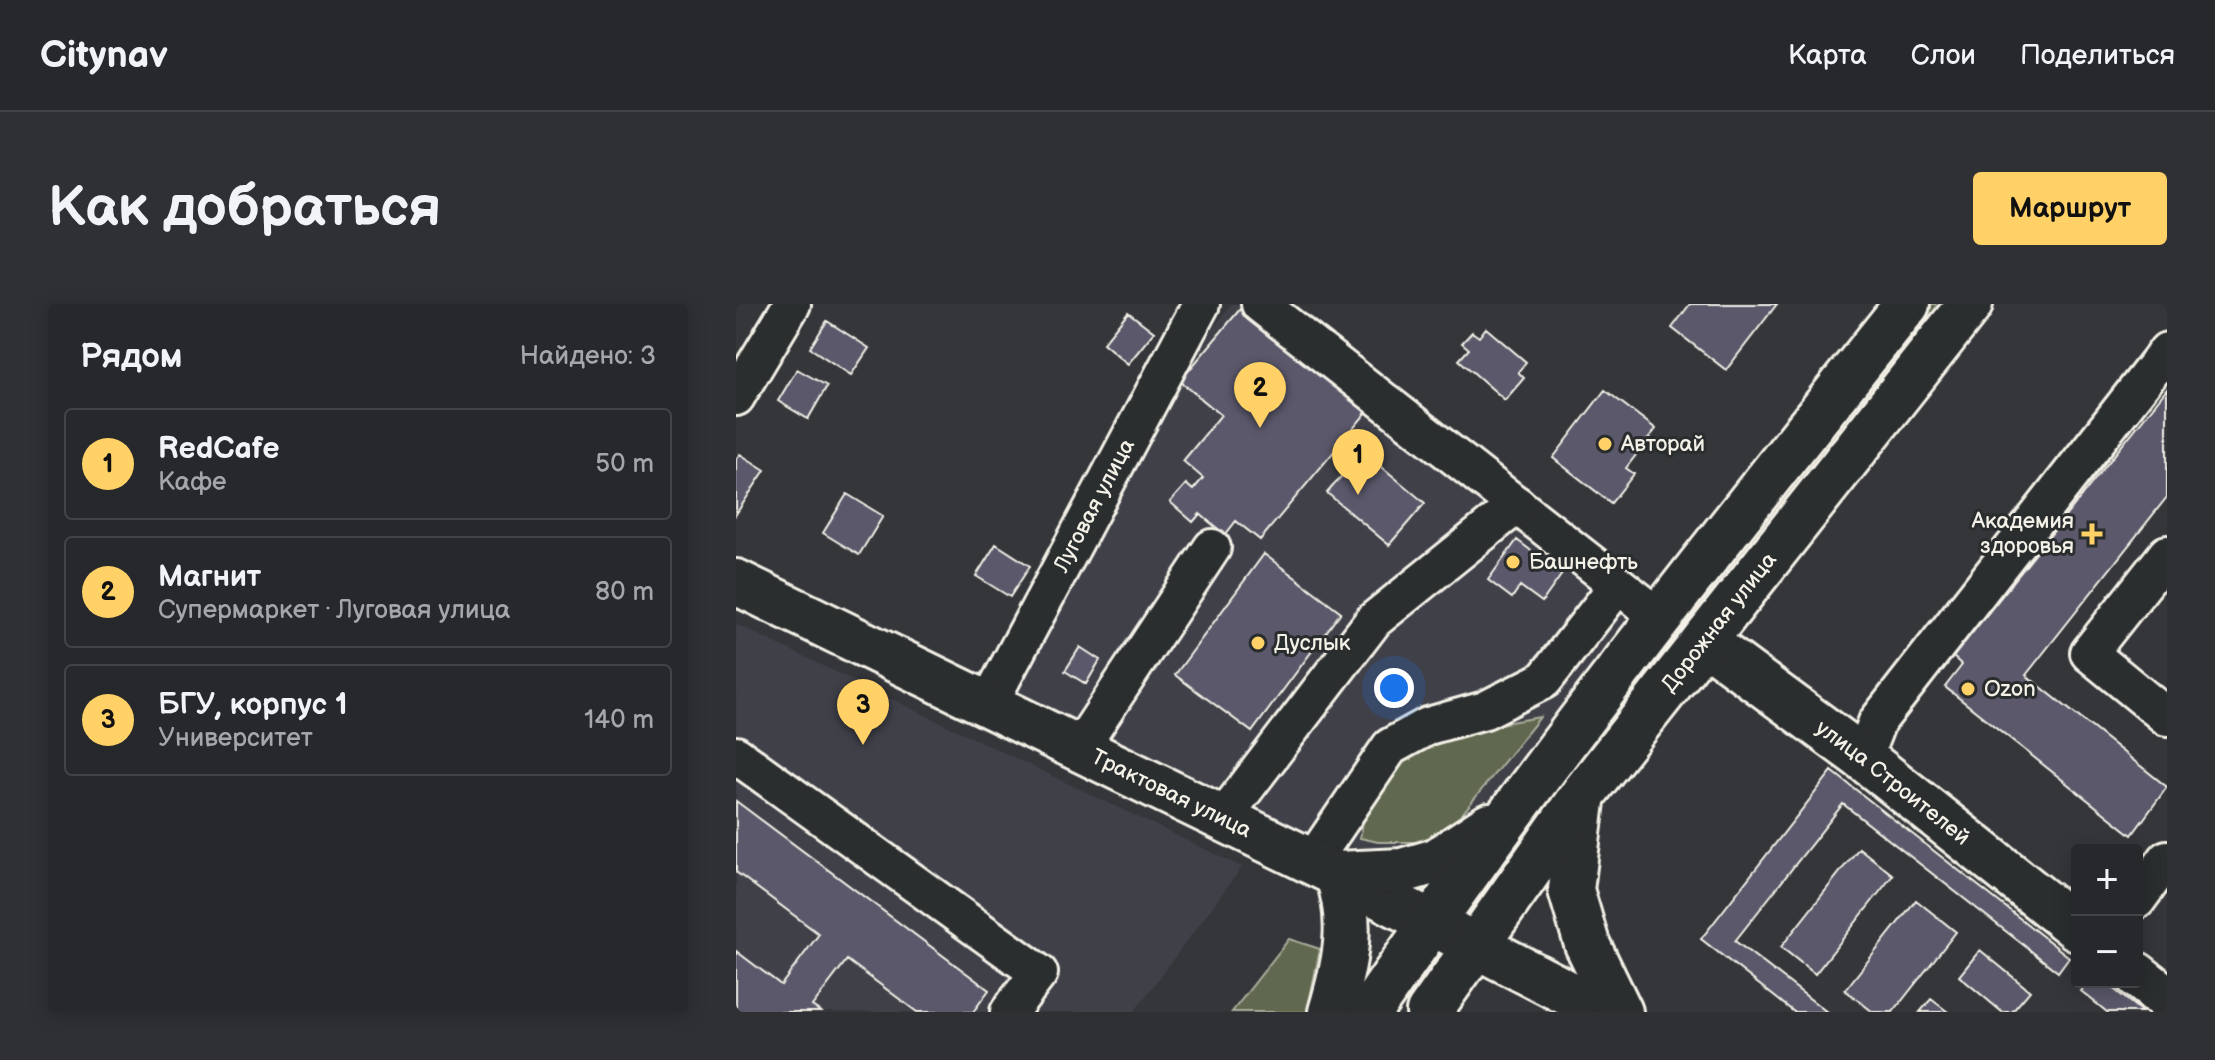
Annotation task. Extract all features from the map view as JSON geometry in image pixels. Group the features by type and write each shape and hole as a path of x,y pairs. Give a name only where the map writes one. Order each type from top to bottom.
{"main road":[{"path":"1369,1012 1431,921 1658,616 1907,304"},
{"name":"Дорожная улица","path":"1429,1012 1584,793 1969,304"},
{"name":"Трактовая улица","path":"736,582 1324,868 1605,1012"},
{"name":"улица Строителей","path":"1704,641 1863,758 2071,923"},
{"path":"1584,793 1571,890 1587,944 1620,1012"},
{"path":"1324,868 1402,871 1436,861 1514,810"},
{"path":"1324,868 1345,896 1348,933 1342,973 1331,1012"},
{"path":"2143,980 2167,999"}],"street":[{"path":"736,397 792,304"},
{"name":"Луговая улица","path":"988,705 1201,304"},
{"path":"1260,304 1658,616"},
{"path":"1863,758 1877,722 2167,351"},
{"path":"1222,819 1374,620 1517,505"},
{"path":"1079,749 1212,548"},
{"path":"2167,554 2089,653 2167,717"},
{"path":"1324,868 1390,747 1428,726 1485,710 1544,680 1618,585"},
{"path":"736,755 1039,973 1009,1012"},
{"path":"2150,899 2167,859"}],"shaded area":[{"path":"1231,304 1244,304 1641,612 1488,822 1422,850 1367,851 1268,821 1011,694 1175,380"},
{"path":"736,624 1242,867 1134,1012 736,1012"}],"green space":[{"path":"1928,304 1935,304 1938,308 1584,757 1579,753"},
{"path":"1540,717 1451,828 1419,842 1378,842 1360,838 1367,801 1412,748 1487,726"},
{"path":"1289,939 1320,949 1307,1012 1232,1012"}],"building":[{"path":"1690,304 1777,304 1726,370 1672,328"},
{"path":"1241,308 1367,412 1260,540 1236,521 1225,535 1200,514 1193,522 1170,502 1186,484 1193,490 1203,478 1183,461 1221,415 1180,381"},
{"path":"1128,312 1154,332 1128,364 1103,343"},
{"path":"827,321 869,348 851,375 810,348"},
{"path":"1486,328 1526,362 1518,372 1524,378 1505,400 1459,360 1469,349 1462,343 1472,332 1479,337"},
{"path":"797,369 827,386 808,419 778,401"},
{"path":"2167,389 2167,497 2026,675 2167,787 2132,835 1945,687 1962,665 1953,657"},
{"name":"Авторай","path":"1605,390 1656,429 1626,468 1634,474 1611,503 1553,458"},
{"path":"1363,451 1425,503 1389,545 1327,493"},
{"path":"740,454 765,470 736,514 736,459"},
{"path":"847,494 883,516 859,555 823,533"},
{"path":"1517,540 1562,574 1542,602 1520,586 1512,598 1488,580"},
{"path":"996,544 1030,566 1010,597 976,576"},
{"name":"Дуслык","path":"1264,554 1341,612 1252,732 1175,675"},
{"path":"1080,647 1100,660 1086,684 1065,671"},
{"path":"1832,771 2069,957 2058,972 1843,804 1735,941 1827,1012 1794,1012 1701,939"},
{"path":"736,801 989,990 973,1012 917,1012 847,960 812,1006 821,1012 739,1012 736,1009 736,951 781,985 819,934 736,872"},
{"path":"1859,848 1893,875 1815,974 1781,947"},
{"path":"1916,900 1956,932 1893,1012 1873,1012 1845,990"},
{"path":"1980,950 2030,991 2012,1012 2002,1012 1959,976"},
{"path":"2083,988 2112,988 2142,1012 2107,1012 2081,991"},
{"path":"1931,999 1948,1012 1920,1012"}],"place":[{"name":"Магнит","path":"1260,428"},
{"name":"Авторай","path":"1605,444"},
{"name":"RedCafe","path":"1358,495"},
{"name":"Академия здоровья","path":"2092,534"},
{"name":"Башнефть","path":"1513,562"},
{"name":"Дуслык","path":"1258,643"},
{"name":"Ozon","path":"1968,689"},
{"name":"БГУ, корпус 1","path":"863,745"}]}
